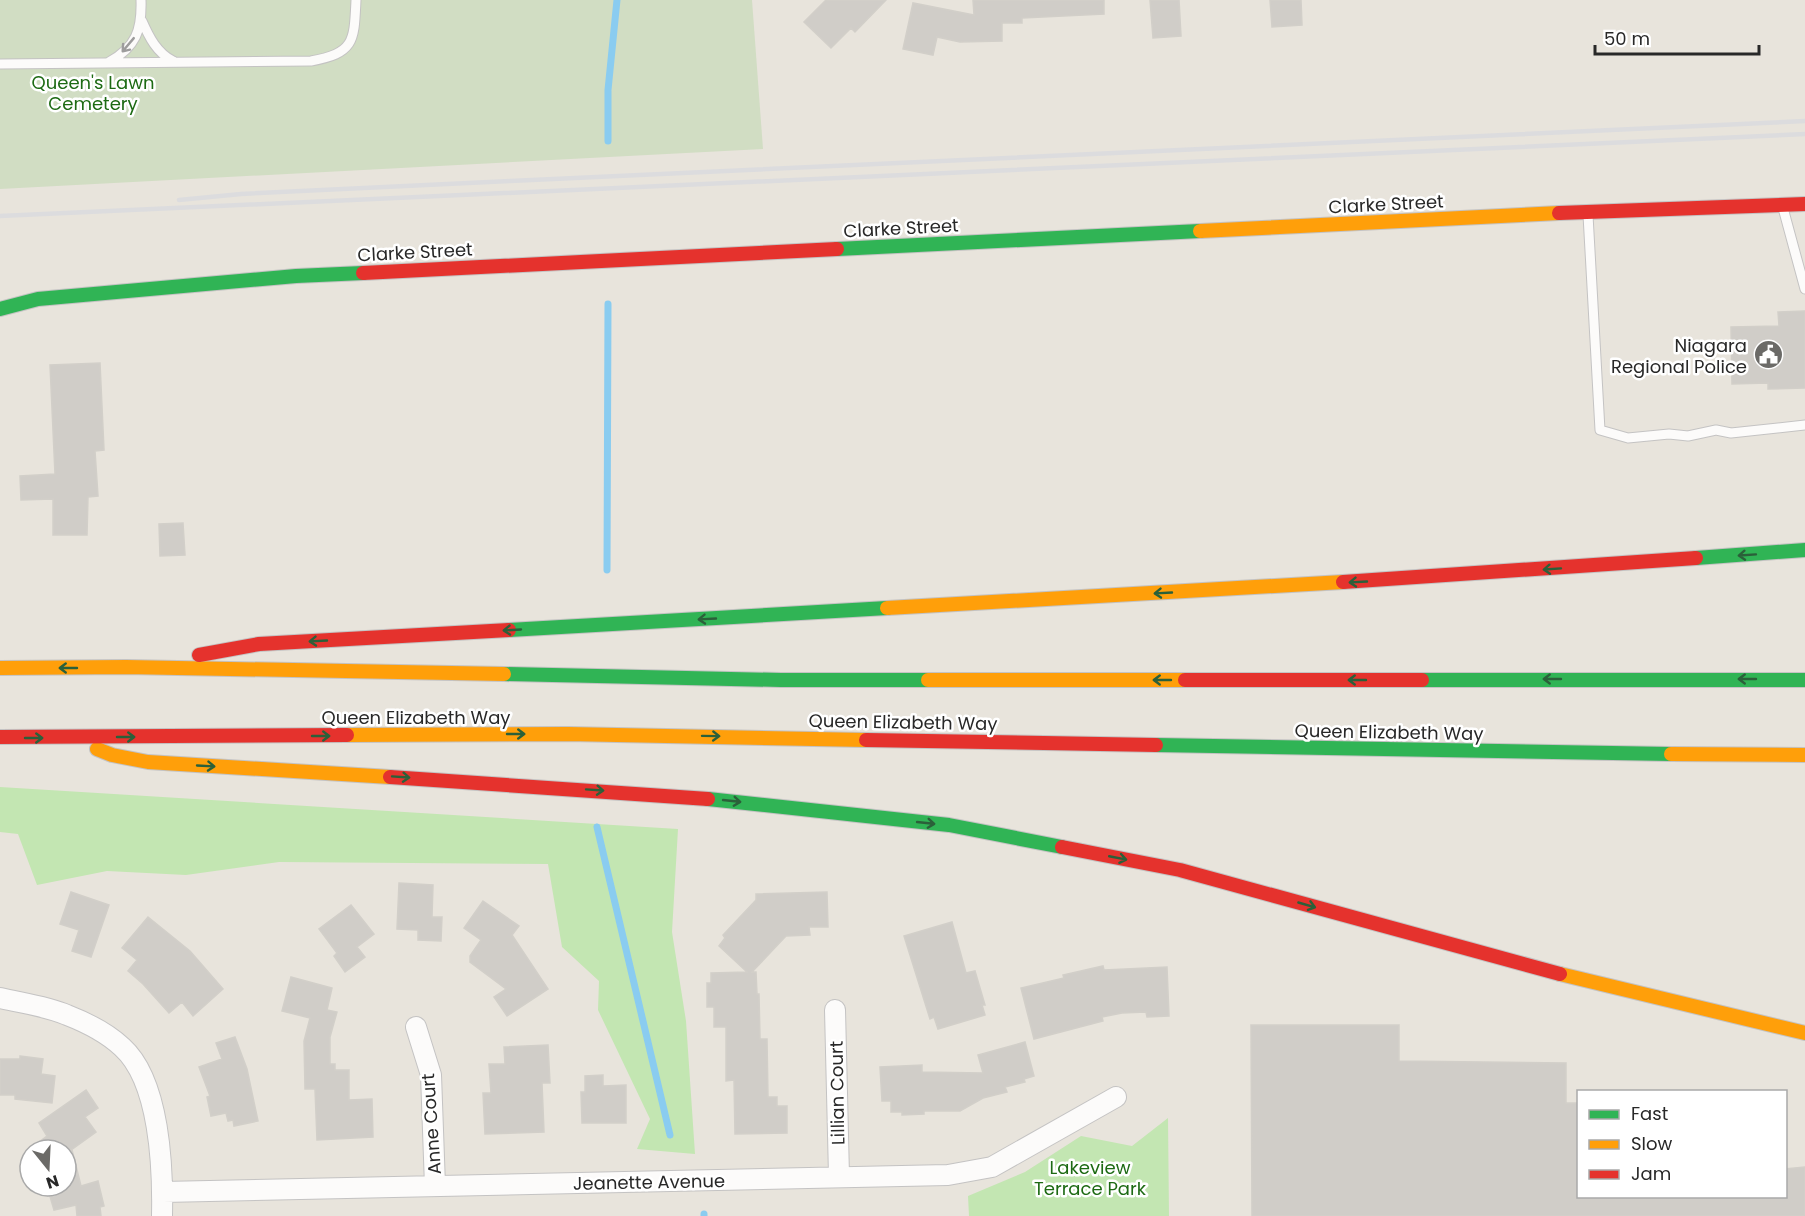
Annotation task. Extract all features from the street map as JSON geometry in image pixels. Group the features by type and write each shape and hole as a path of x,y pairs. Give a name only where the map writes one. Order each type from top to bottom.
{"main road":[{"name":"Clarke Street","path":"0,309 38,299 296,276 1587,212 1805,204"},
{"path":"126,668 259,644 1452,576 1805,550"},
{"path":"0,668 126,668 781,680 1805,680"},
{"name":"Queen Elizabeth Way","path":"0,737 568,734 1571,753 1805,755"},
{"path":"68,738 112,755 148,762 674,795 949,825 1180,870 1518,964 1805,1033"}],"street":[{"path":"0,998 65,1014 99,1031 123,1047 140,1070 154,1108 163,1192 162,1216"},
{"name":"Lillian Court","path":"835,1010 839,1176"},
{"name":"Anne Court","path":"416,1027 431,1076 435,1186"},
{"name":"Jeanette Avenue","path":"163,1192 948,1175 992,1167 1116,1097"}],"lane":[{"path":"141,0 142,21 149,38 166,58 175,62"},
{"path":"0,64 311,61 333,57 347,47 354,32 356,0"},
{"path":"107,63 128,48 138,33 142,21"},
{"path":"1782,206 1805,290"},
{"path":"1587,212 1600,430 1628,438 1669,434 1688,436 1716,430 1731,433 1805,426"}],"green space":[{"name":"Queen's Lawn Cemetery","path":"0,0 752,0 763,149 0,189"},
{"path":"0,787 678,829 672,932 686,1021 695,1154 637,1149 650,1119 598,1010 599,981 562,947 548,864 279,862 186,875 107,871 37,885 18,834 0,832"},
{"name":"Lakeview Terrace Park","path":"1168,1118 1169,1216 969,1216 968,1196 1025,1172 1081,1136 1132,1146"}],"building":[{"path":"826,0 886,0 855,32 851,28 831,48 804,22"},
{"path":"973,0 1104,0 1104,14 1022,18 1022,23 1002,23 1002,41 960,42 937,37 933,55 903,49 913,3 974,15"},
{"path":"1150,0 1179,0 1181,36 1153,38"},
{"path":"1270,0 1301,0 1302,25 1272,27"},
{"name":"Niagara Regional Police","path":"1805,311 1805,388 1768,389 1768,383 1732,384 1731,327 1779,326 1778,312"},
{"path":"100,363 104,450 95,451 98,496 88,497 87,535 53,535 53,499 21,500 20,476 55,474 50,365"},
{"path":"183,523 185,555 160,556 159,524"},
{"path":"399,883 433,885 432,917 442,917 441,941 418,940 418,930 397,929"},
{"path":"71,892 109,905 91,957 72,951 79,930 60,924"},
{"path":"827,892 828,927 809,927 810,935 786,936 752,972 756,972 757,994 759,994 760,1039 767,1039 768,1097 777,1097 777,1106 787,1106 787,1133 735,1134 734,1080 726,1081 726,1027 714,1027 714,1007 707,1007 707,983 711,983 711,973 747,972 719,946 725,938 723,935 756,900 756,894"},
{"path":"483,901 519,926 512,935 548,989 507,1016 494,997 506,989 470,962 470,956 481,940 464,928"},
{"path":"351,905 374,934 357,947 365,957 345,972 334,956 337,953 319,929"},
{"path":"148,917 190,951 223,989 193,1016 182,1002 169,1013 128,971 137,960 122,948"},
{"path":"952,922 966,973 975,971 985,1005 982,1005 985,1015 938,1029 934,1017 930,1019 904,936"},
{"path":"1103,966 1104,970 1167,967 1169,1016 1147,1017 1146,1012 1122,1013 1102,1017 1103,1021 1034,1039 1021,988"},
{"path":"291,977 332,988 327,1010 337,1012 330,1037 330,1064 335,1064 335,1070 349,1070 349,1100 372,1099 373,1137 317,1140 315,1089 305,1089 304,1041 310,1018 282,1011"},
{"path":"1251,1025 1399,1025 1399,1061 1566,1063 1566,1103 1577,1103 1577,1198 1787,1198 1787,1169 1805,1167 1805,1216 1252,1216"},
{"path":"235,1037 247,1069 258,1121 234,1126 233,1120 228,1121 226,1113 211,1116 207,1097 210,1096 199,1067 222,1059 216,1043"},
{"path":"1025,1042 1034,1076 1024,1079 1025,1082 1005,1087 1007,1092 983,1098 960,1111 924,1111 924,1114 902,1115 902,1112 891,1112 891,1101 882,1101 880,1067 922,1065 922,1072 983,1073 978,1055"},
{"path":"548,1045 550,1083 542,1083 544,1132 485,1134 483,1093 491,1093 489,1064 505,1064 504,1047"},
{"path":"20,1056 43,1059 41,1074 55,1076 52,1103 15,1099 15,1095 0,1095 0,1059 20,1059"},
{"path":"603,1075 603,1086 626,1085 626,1123 582,1123 581,1092 585,1092 585,1076"},
{"path":"86,1090 98,1108 85,1117 96,1132 78,1145 78,1138 44,1138 47,1136 39,1123"},
{"path":"78,1174 81,1186 98,1181 104,1206 100,1207 101,1216 77,1216 76,1205 54,1210 50,1198 78,1198"}],"waterway":[{"path":"608,141 608,90 617,0"},
{"path":"607,570 608,304"},
{"path":"597,827 670,1135"}],"railway":[{"path":"179,200 241,194 1805,121"},
{"path":"0,216 1805,134"}],"traffic: fast":[{"path":"837,249 1200,231"},
{"path":"0,309 38,299 296,276 363,273"},
{"path":"1696,558 1805,550"},
{"path":"509,630 887,608"},
{"path":"504,674 781,680 928,680"},
{"path":"1422,680 1805,680"},
{"path":"1156,745 1671,754"},
{"path":"708,799 949,825 1062,847"}],"traffic: slow":[{"path":"1200,231 1559,213"},
{"path":"887,608 1343,582"},
{"path":"0,668 126,667 504,674"},
{"path":"928,680 1185,680"},
{"path":"347,735 568,734 866,740"},
{"path":"97,749 112,755 148,762 390,777"},
{"path":"1671,754 1805,755"},
{"path":"1560,974 1805,1033"}],"traffic: jam":[{"path":"1559,213 1805,204"},
{"path":"363,273 837,249"},
{"path":"1343,582 1696,558"},
{"path":"199,655 259,644 509,630"},
{"path":"1185,680 1422,680"},
{"path":"0,737 347,735"},
{"path":"866,740 1156,745"},
{"path":"390,777 708,799"},
{"path":"1062,847 1180,870 1560,974"}],"place":[{"name":"Niagara Regional Police","path":"1768,355"}]}
